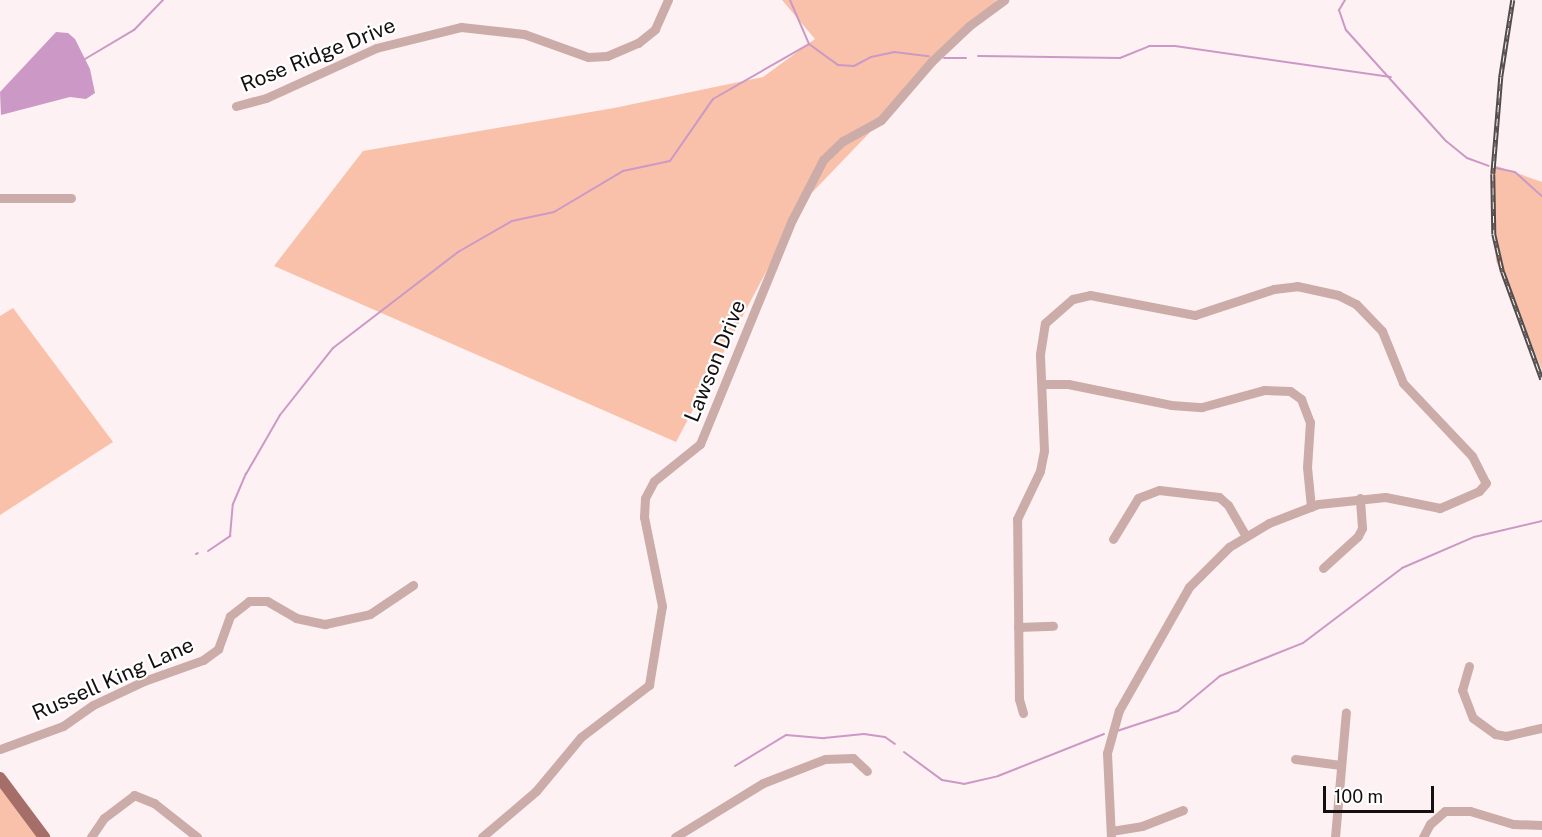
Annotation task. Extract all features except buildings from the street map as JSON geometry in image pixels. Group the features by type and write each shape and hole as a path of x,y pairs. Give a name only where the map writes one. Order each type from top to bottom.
{"main road":[{"path":"2,782 44,837"}],"street":[{"name":"Rose Ridge Drive","path":"236,106 266,98 376,48 461,27 524,34 578,55 607,56 638,43 655,29 668,0"},
{"name":"Lawson Drive","path":"482,837 536,791 581,737 649,685 662,606 644,518 645,498 662,473 700,444 792,220 823,160 843,141 881,120 932,61 969,26 1004,0"},
{"path":"0,198 70,198"},
{"path":"1023,713 1019,699 1017,519 1044,452 1041,337 1045,323 1073,299 1090,296 1195,315 1274,289 1297,286 1338,295 1356,304 1382,331 1403,383 1472,456 1486,483 1479,491 1440,508 1403,499 1360,498 1311,507 1246,536 1189,587 1119,710 1107,753 1111,834 1142,826 1183,810"},
{"path":"1042,384 1068,384 1171,405 1202,406 1264,390 1290,391 1301,399 1310,422 1307,467 1311,507"},
{"path":"1113,539 1138,498 1159,490 1219,497 1228,505 1246,536"},
{"path":"1323,568 1350,548 1358,536 1362,528 1360,498"},
{"name":"Russell King Lane","path":"0,749 63,726 93,705 144,681 202,660 218,649 230,616 249,601 267,601 296,618 325,624 370,614 414,585"},
{"path":"1018,627 1053,626"},
{"path":"1468,666 1462,690 1473,718 1495,734 1506,736 1542,728"},
{"path":"1335,837 1347,712"},
{"path":"675,837 764,783 825,759 853,758 867,771"},
{"path":"1295,759 1341,765"},
{"path":"91,837 104,818 134,795 154,803 197,837"},
{"path":"1423,837 1430,824 1445,811 1470,811 1513,824 1542,825"}],"shaded area":[{"path":"782,0 997,0 803,202 676,442 274,266 363,151 614,108 763,77 815,39"},
{"path":"56,32 68,33 75,39 90,69 95,93 86,99 70,97 1,115 0,92"},
{"path":"1491,164 1542,182 1542,370 1496,261"},
{"path":"13,308 113,442 0,515 0,316"},
{"path":"0,781 37,837 0,837"}],"waterway":[{"path":"85,59 134,30 163,0"},
{"path":"790,0 809,44 838,65 854,66 871,57 894,52 929,56"},
{"path":"1345,0 1339,10 1346,30 1446,141 1467,158 1489,166"},
{"path":"208,551 230,536 233,504 246,474 280,415 333,348 458,252 512,221 554,212 623,171 670,161 713,99 809,44"},
{"path":"978,56 1120,58 1149,46 1175,46 1391,77"},
{"path":"944,58 966,58"},
{"path":"1496,168 1515,172 1542,196"},
{"path":"1117,731 1178,711 1220,676 1303,643 1402,568 1474,537 1542,521"},
{"path":"735,766 786,735 824,738 864,734 885,737 895,744"},
{"path":"904,752 942,780 964,784 998,776 1104,734"}],"railway":[{"path":"1513,0 1501,77 1493,174 1494,234 1503,272 1542,379"}]}
